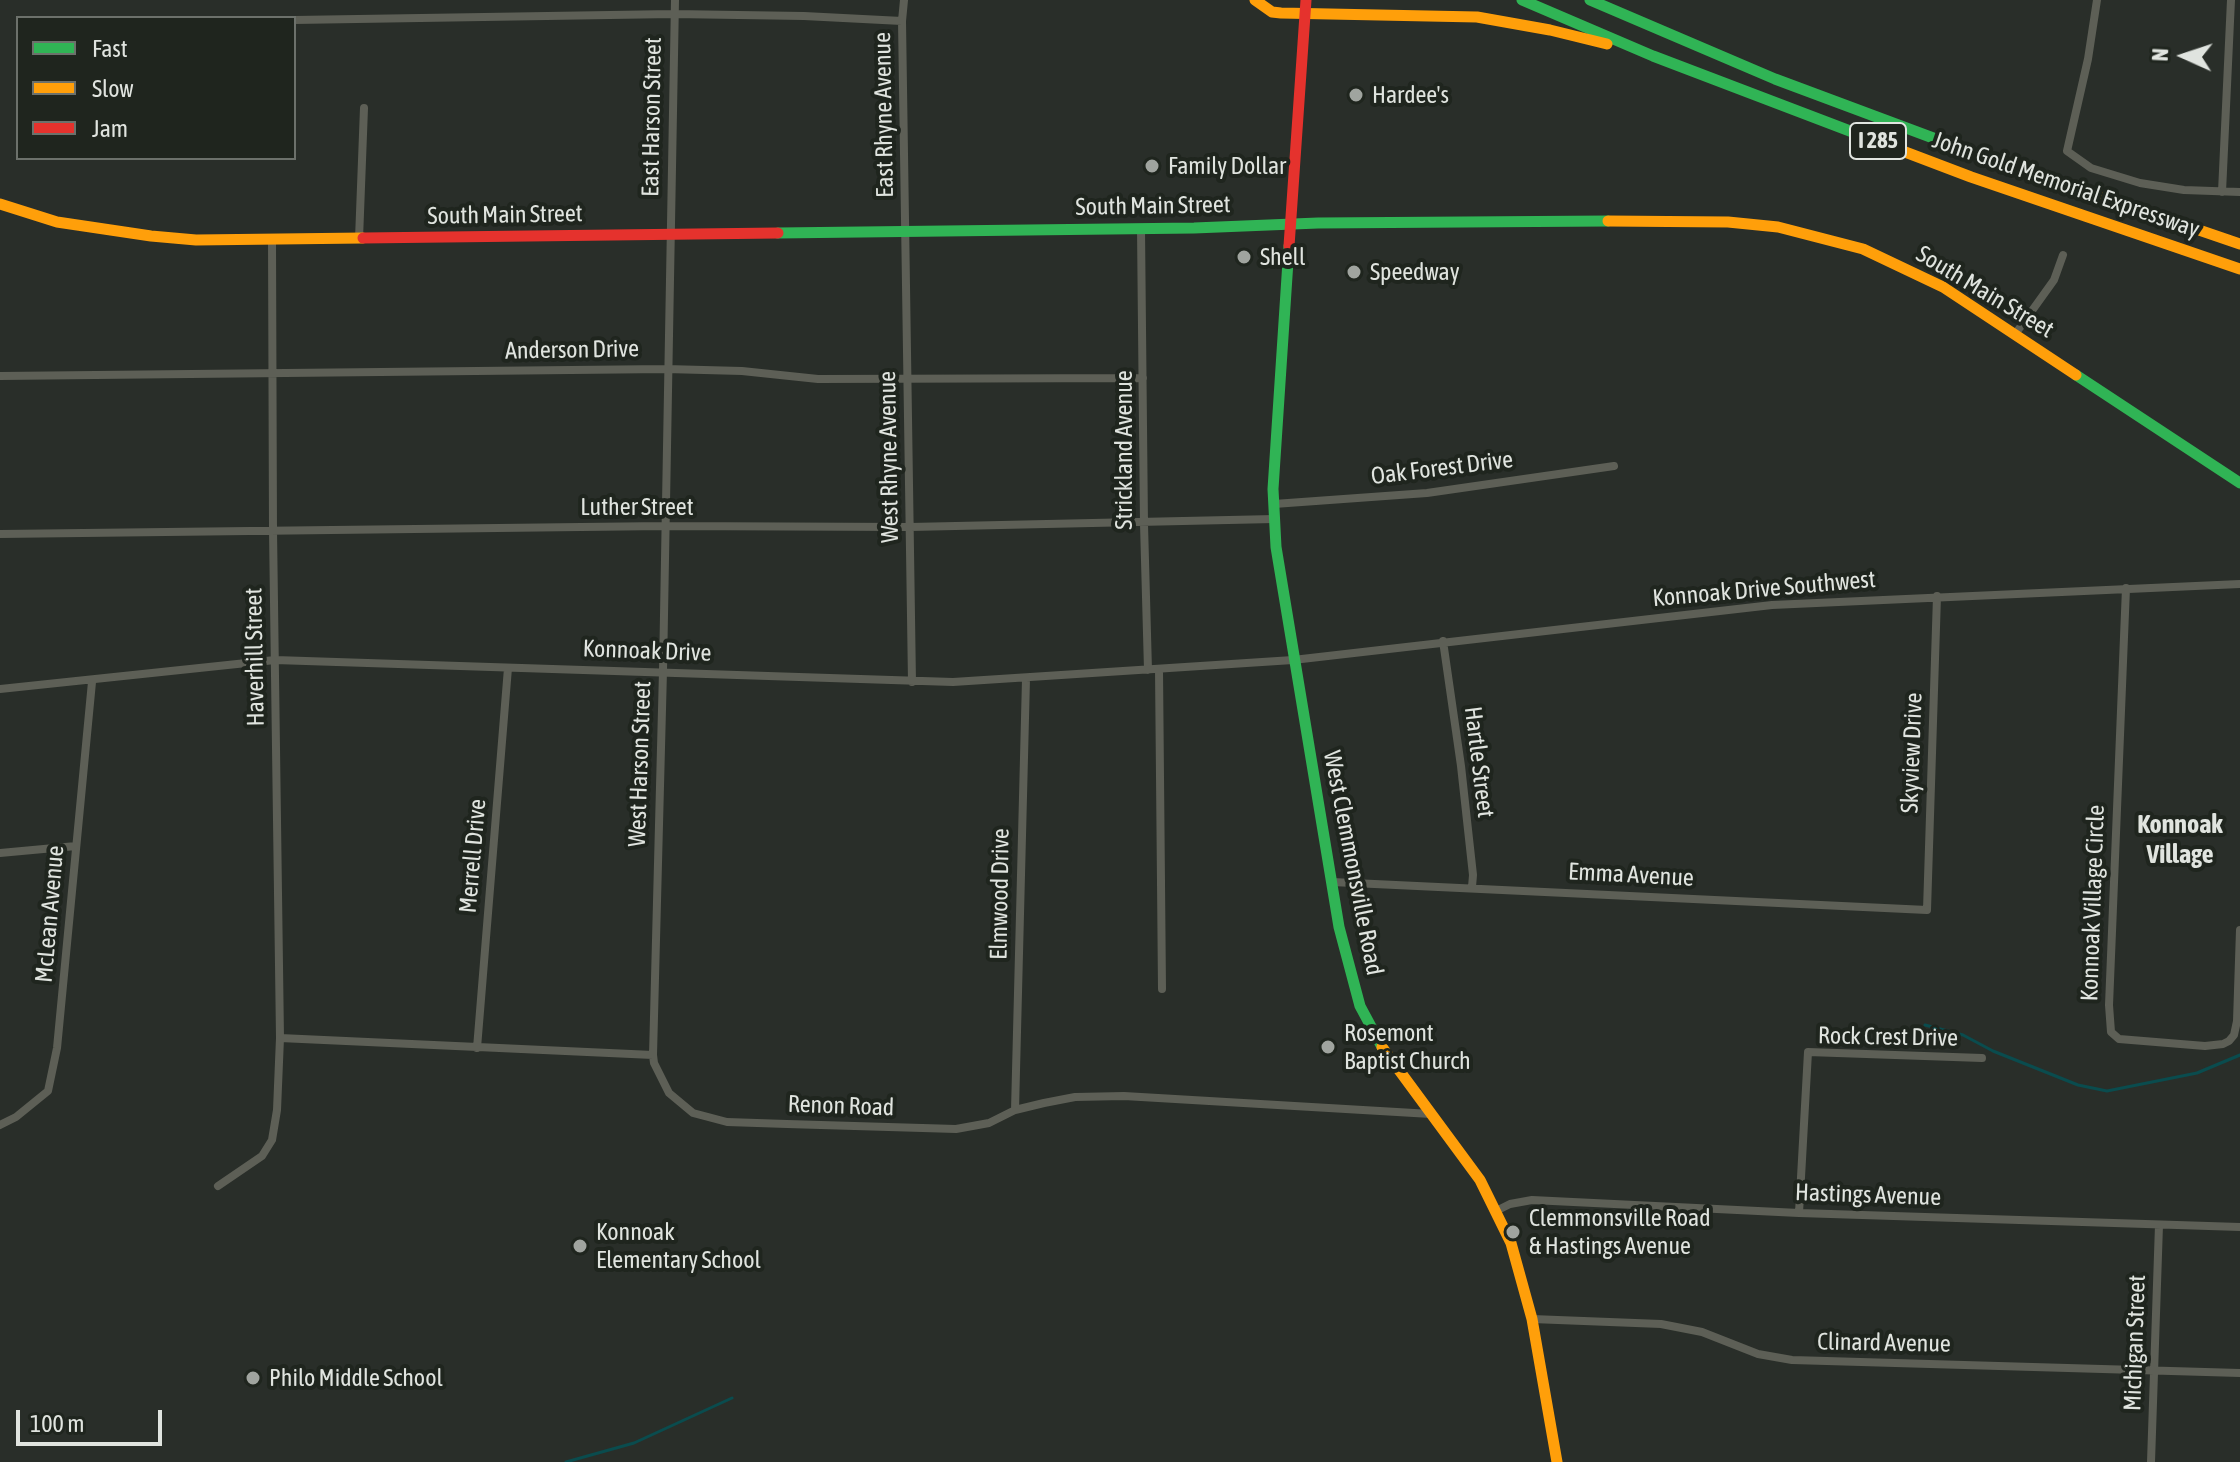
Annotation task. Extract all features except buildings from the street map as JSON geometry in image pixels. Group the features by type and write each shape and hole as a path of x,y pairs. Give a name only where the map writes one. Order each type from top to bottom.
{"main road":[{"path":"1255,0 1272,12 1305,6 1477,17 1550,30 1653,56"},
{"name":"John Gold Memorial Expressway","path":"1522,0 1653,56 1971,177 2240,269"},
{"name":"John Gold Memorial Expressway","path":"1590,0 1775,79 1986,158 2240,244"},
{"path":"1600,0 1623,15"},
{"name":"West Clemmonsville Road","path":"1305,6 1275,435 1274,519 1293,660 1344,951 1360,1006 1378,1042 1480,1180 1519,1264 1532,1319 1557,1462"},
{"name":"South Main Street","path":"0,204 57,222 151,236 272,240 1604,221 1728,222 1778,227 1838,241 1886,259 1943,287 2240,483"}],"street":[{"name":"East Harson Street","path":"671,234 675,0"},
{"name":"East Rhyne Avenue","path":"904,0 905,230"},
{"path":"2097,0 2088,59 2067,151 2091,168 2140,183 2240,192"},
{"path":"2222,192 2231,0"},
{"path":"296,20 673,14 902,21"},
{"path":"359,239 364,108"},
{"name":"Strickland Avenue","path":"1141,229 1148,670"},
{"name":"West Rhyne Avenue","path":"905,230 912,682"},
{"name":"West Harson Street","path":"653,1055 671,234"},
{"name":"Haverhill Street","path":"218,1186 252,1165 267,1149 274,1132 278,1074 272,240"},
{"path":"2016,333 2049,289 2063,255"},
{"name":"Anderson Drive","path":"0,376 666,369 742,371 818,379 1143,378"},
{"name":"Oak Forest Drive","path":"1274,504 1427,493 1614,466"},
{"name":"Luther Street","path":"0,534 664,526 910,527 1274,519"},
{"name":"Konnoak Drive Southwest","path":"1293,660 1772,605 2240,584"},
{"name":"Konnoak Village Circle","path":"2126,588 2109,1005 2111,1032 2119,1039 2205,1046 2229,1041 2234,1035 2237,1021 2240,930"},
{"name":"Skyview Drive","path":"1927,910 1937,596"},
{"name":"Hartle Street","path":"1443,641 1461,766 1472,887"},
{"name":"Konnoak Drive","path":"0,689 92,682 275,660 912,682 1026,679 1293,660"},
{"name":"Merrell Drive","path":"477,1048 508,668"},
{"path":"1159,670 1162,989"},
{"name":"Elmwood Drive","path":"1015,1110 1026,679"},
{"name":"McLean Avenue","path":"0,1125 16,1117 48,1091 58,1045 92,682"},
{"path":"0,853 76,846"},
{"name":"Emma Avenue","path":"1332,882 1927,910"},
{"path":"280,1038 653,1055"},
{"name":"Rock Crest Drive","path":"1799,1213 1808,1052 1982,1058"},
{"name":"Renon Road","path":"653,1055 669,1093 693,1113 727,1122 956,1129 989,1123 1015,1110 1075,1097 1124,1096 1431,1114"},
{"name":"Hastings Avenue","path":"1496,1211 1510,1204 1532,1200 1799,1213 2240,1227"},
{"name":"Michigan Street","path":"2151,1462 2159,1225"},
{"name":"Clinard Avenue","path":"1532,1319 1661,1324 1702,1332 1758,1354 1792,1360 2240,1373"}],"waterway":[{"path":"1925,1025 1963,1035 1993,1051 2078,1085 2107,1091 2197,1073 2240,1055"},
{"path":"566,1462 634,1443 732,1398"}],"traffic: fast":[{"path":"1522,0 1653,56 1863,136"},
{"path":"1590,0 1775,79 1968,151"},
{"path":"778,233 1608,221"},
{"path":"1289,246 1273,489 1276,547 1339,927 1360,1006 1382,1047"},
{"path":"2076,375 2240,483"}],"traffic: slow":[{"path":"1255,0 1272,12 1281,13 1477,17 1607,44"},
{"path":"1863,136 1971,177 2240,269"},
{"path":"1968,151 2240,244"},
{"path":"0,204 57,222 151,236 196,240 363,238"},
{"path":"1608,221 1728,222 1778,227 1863,249 1943,287 2076,375"},
{"path":"1382,1047 1480,1180 1511,1243 1532,1319 1557,1462"}],"traffic: jam":[{"path":"1289,246 1306,0"},
{"path":"363,238 778,233"}],"place":[{"name":"Hardee's","path":"1356,95"},
{"name":"Family Dollar","path":"1152,166"},
{"name":"Shell","path":"1244,257"},
{"name":"Speedway","path":"1354,272"},
{"name":"Rosemont Baptist Church","path":"1328,1047"},
{"name":"Clemmonsville Road & Hastings Avenue","path":"1513,1232"},
{"name":"Konnoak Elementary School","path":"580,1246"},
{"name":"Philo Middle School","path":"253,1378"}],"district":[{"name":"Konnoak Village","path":"2180,840"}]}
